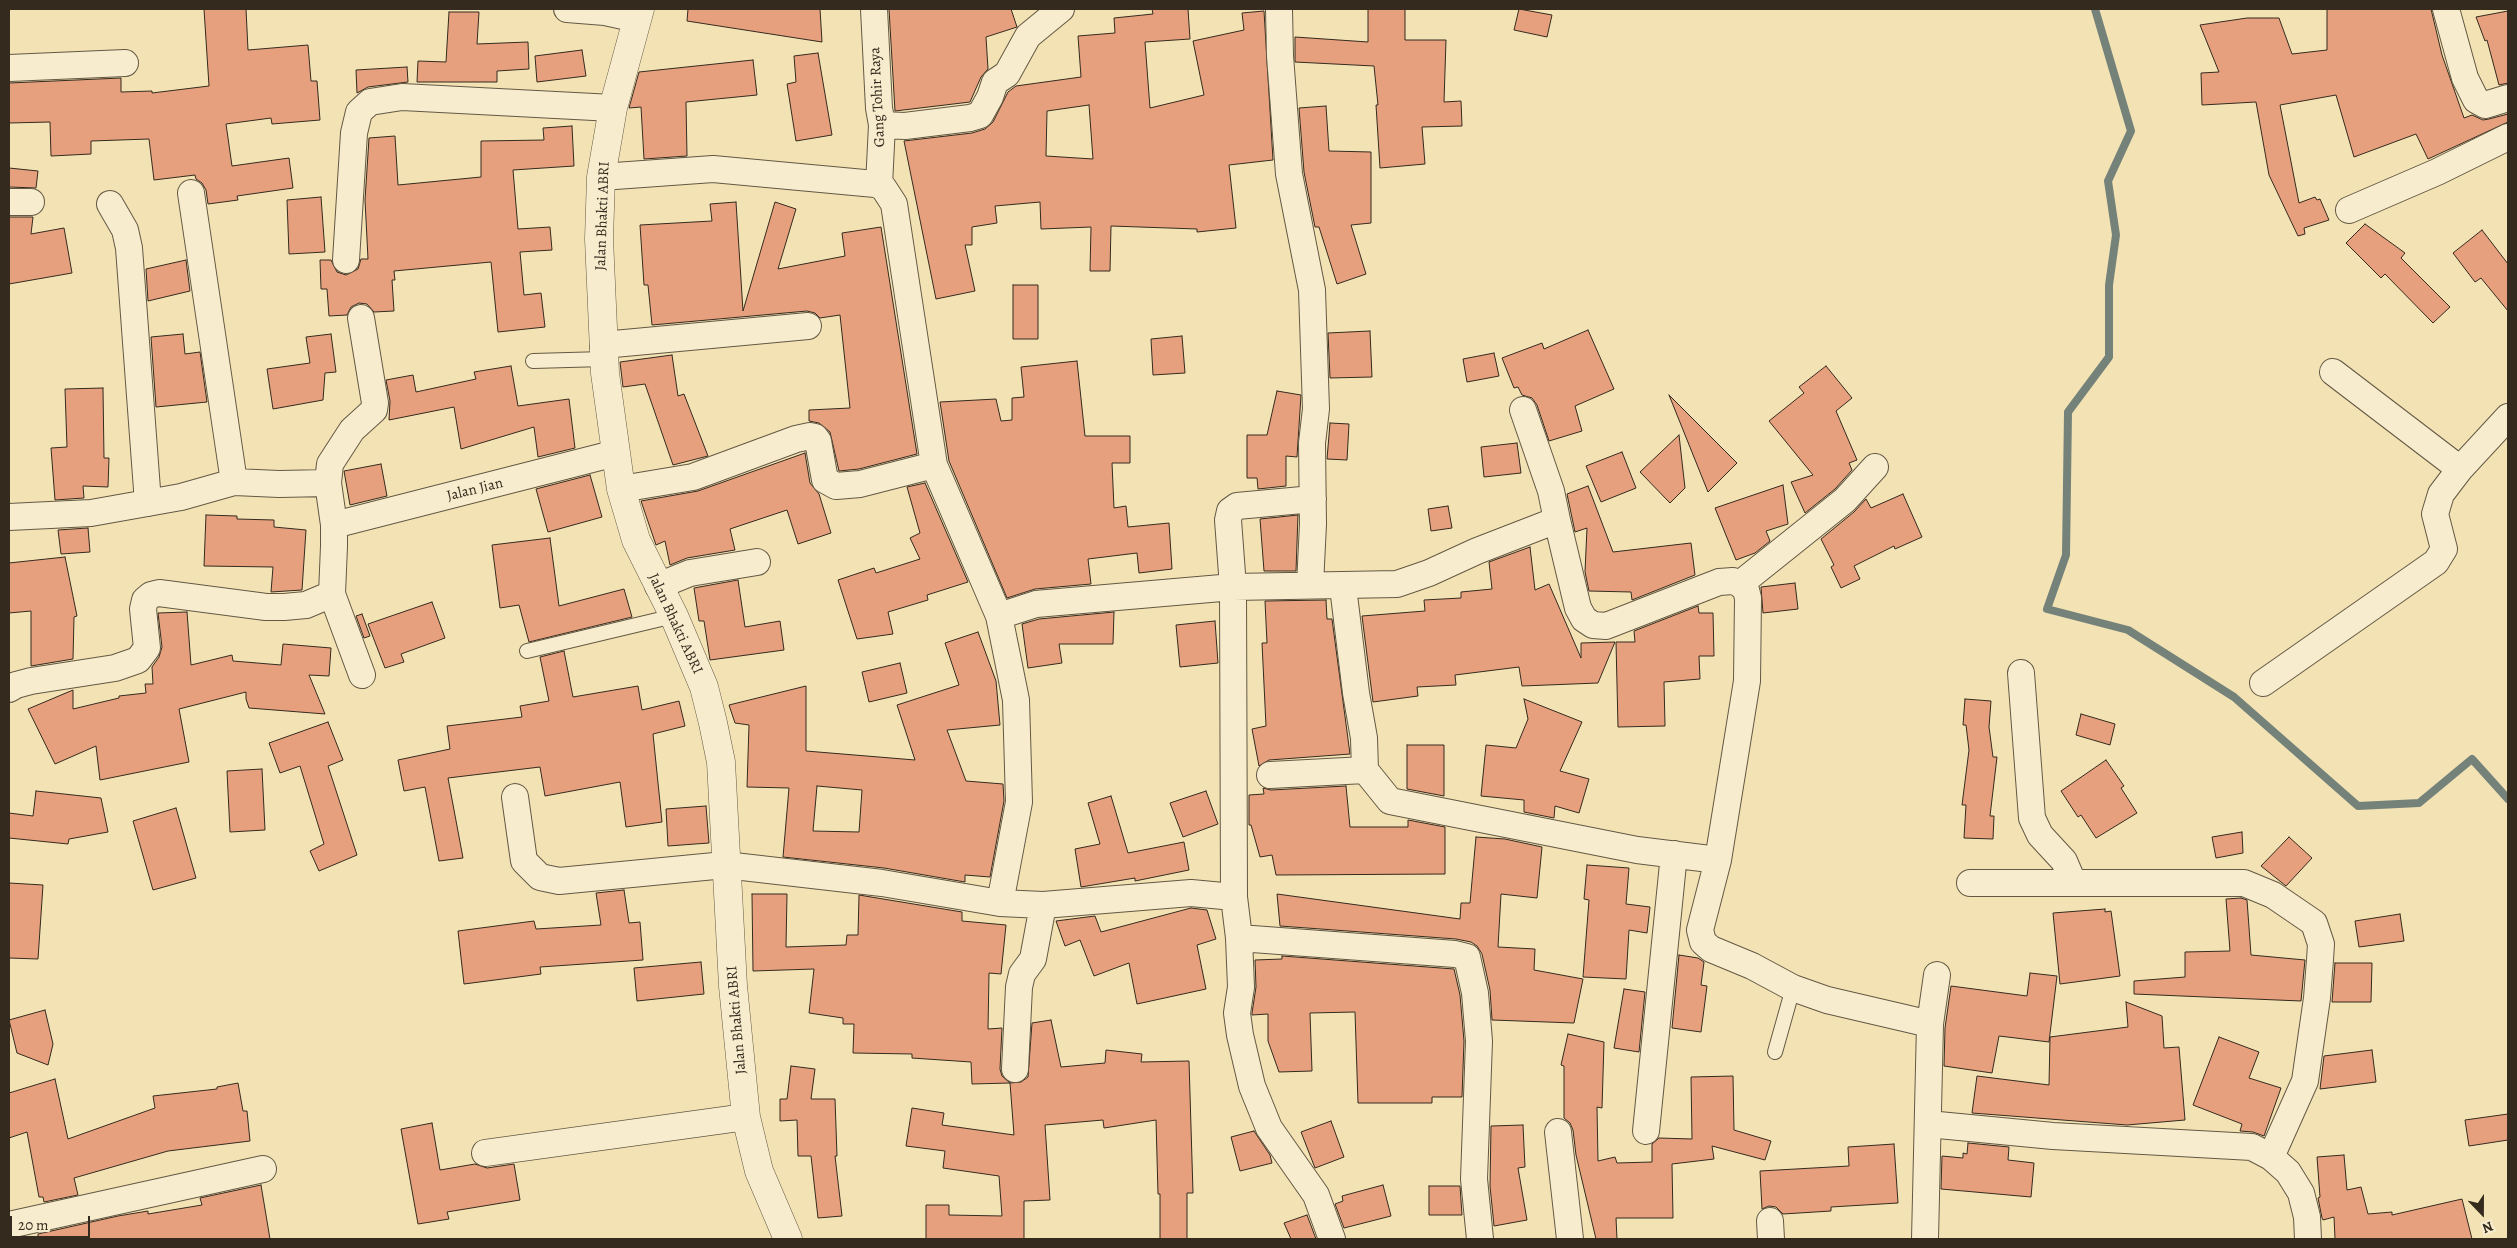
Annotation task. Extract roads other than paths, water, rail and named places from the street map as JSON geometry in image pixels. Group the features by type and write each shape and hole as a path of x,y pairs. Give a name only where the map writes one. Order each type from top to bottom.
{"street":[{"path":"567,9 639,14"},
{"name":"Gang Tohir Raya","path":"874,9 879,108 882,125 879,185"},
{"path":"1025,9 1028,36"},
{"path":"882,125 905,126 970,118 980,115 990,97 995,82 1007,74 1028,36 1061,9"},
{"path":"1279,9 1280,56 1289,174 1312,290 1316,409 1312,443 1313,499 1310,585"},
{"path":"2446,9 2465,78 2476,100 2485,105 2508,98"},
{"name":"Jalan Bhakti ABRI","path":"639,14 613,108 601,177 599,239 603,352 621,489 636,540 674,616 704,687 721,762 725,865 733,986 746,1117 759,1172 788,1239"},
{"path":"9,68 125,63"},
{"path":"346,260 354,133 359,112 370,102 402,97 613,108"},
{"path":"2349,210 2437,172 2508,137"},
{"path":"601,177 713,169 879,185 888,193 894,204 934,465 999,616 1016,700 1019,802 1000,903"},
{"path":"191,193 234,482"},
{"path":"110,204 126,230 129,248 148,503"},
{"path":"361,318 375,403 374,410 352,430 330,464 328,483 334,525 332,594 362,675"},
{"path":"603,352 808,326"},
{"path":"2333,372 2460,469"},
{"path":"1523,410 1551,491 1578,608 1584,619 1593,625 1606,626 1719,582 1733,581 1740,584 1746,590 1748,598 1747,681 1718,860 1700,930 1704,942 1711,950 1752,966 1793,988 1827,1000 1930,1024"},
{"path":"2263,683 2436,562 2444,549 2436,514 2441,494 2460,469 2508,417"},
{"path":"621,489 693,477 796,439 810,436 815,437 820,448 823,476 828,484 836,486 860,484 934,465"},
{"name":"Jalan Jian","path":"334,525 515,481 616,453"},
{"path":"1740,584 1845,500 1875,467"},
{"path":"9,517 91,513 180,497 234,482 279,484 328,483"},
{"path":"1313,499 1237,506 1230,511 1228,520 1233,587 1234,897 1240,938 1241,987 1238,1013 1240,1035 1252,1086 1269,1128 1316,1195 1332,1239"},
{"path":"999,616 1036,604 1233,587 1310,585 1343,587 1397,584 1429,573 1477,551 1557,520"},
{"path":"658,586 690,573 757,562"},
{"path":"1343,587 1356,693 1364,738 1366,770 1390,801 1637,850 1718,860"},
{"path":"9,689 31,681 115,668 138,660 147,648 143,610 145,600 151,595 159,593 284,607 306,605 332,594"},
{"path":"2021,673 2032,818 2040,835 2064,861 2073,882"},
{"path":"1270,775 1366,770"},
{"path":"515,797 524,861 540,877 559,882 725,865 882,883 1000,903 1043,905 1191,893 1234,897"},
{"path":"1646,1131 1674,854"},
{"path":"1970,883 2244,883 2273,894 2314,922 2321,944 2317,998 2306,1081 2272,1157"},
{"path":"1015,1069 1019,987 1022,974 1033,958 1043,905"},
{"path":"1240,938 1455,954 1467,957 1475,992 1479,1041 1474,1179 1480,1239"},
{"path":"1926,1239 1930,1024 1938,975"},
{"path":"485,1154 746,1117"},
{"path":"1928,1124 2073,1138 2252,1147 2272,1157 2288,1172 2301,1193 2307,1217 2308,1239"},
{"path":"1558,1132 1570,1239"},
{"path":"9,1225 263,1169"}],"lane":[{"path":"533,361 603,352"},
{"path":"527,652 674,616"},
{"path":"1775,1052 1793,988"}],"waterway":[{"path":"2095,9 2131,131 2108,181 2116,235 2109,285 2109,357 2068,412 2066,555 2047,609 2128,630 2234,697 2358,806 2419,803 2472,759 2508,799"}]}
